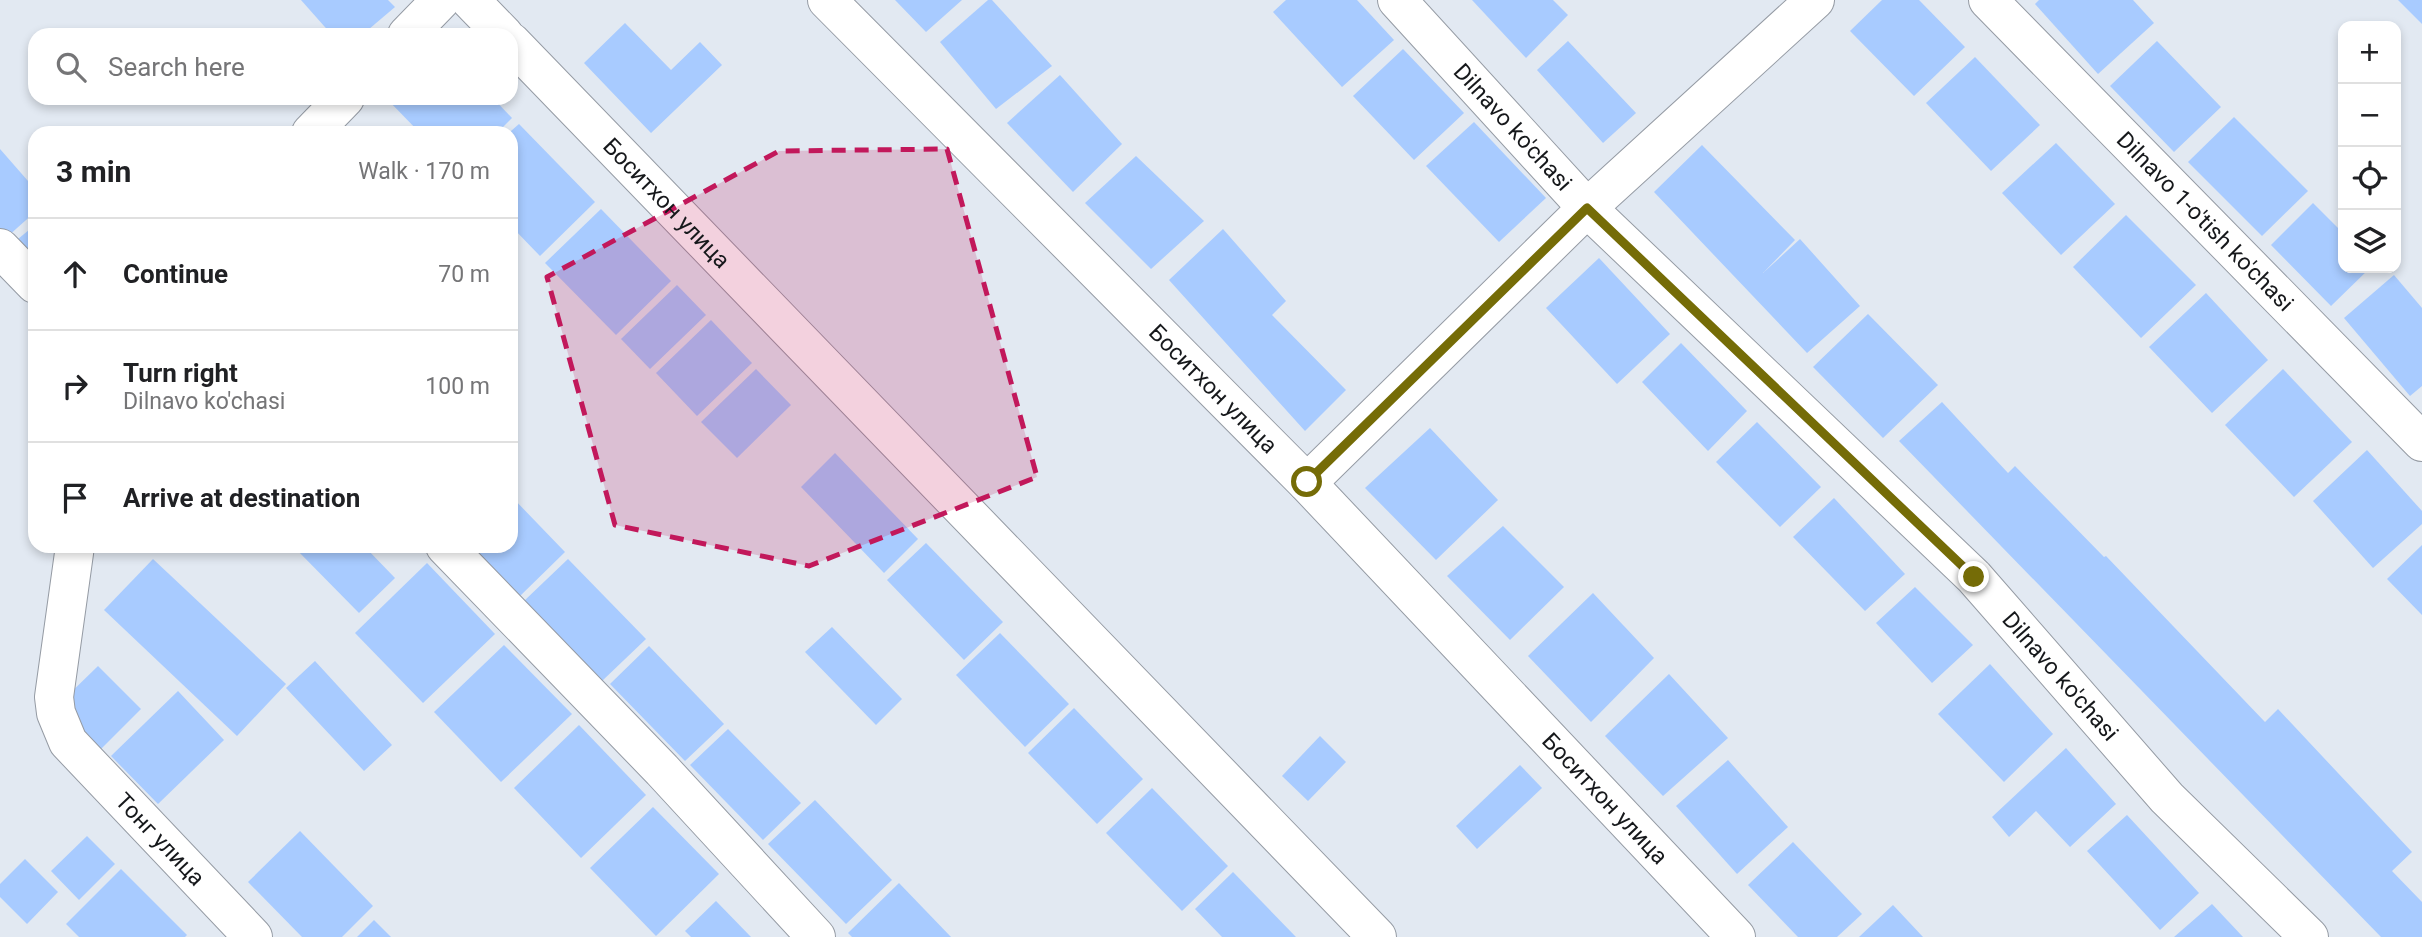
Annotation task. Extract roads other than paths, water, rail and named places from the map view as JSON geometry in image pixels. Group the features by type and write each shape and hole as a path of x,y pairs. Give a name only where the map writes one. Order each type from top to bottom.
{"street":[{"path":"414,28 441,0"},
{"path":"470,0 497,28"},
{"name":"Боситхон улица","path":"827,0 1307,482 1736,937"},
{"name":"Dilnavo ko'chasi","path":"1397,0 1587,208 1974,577 2167,798 2309,937"},
{"path":"1307,482 1587,208 1815,0"},
{"name":"Dilnavo 1-o'tish ko'chasi","path":"1988,0 2422,442"},
{"name":"Боситхон улица","path":"518,49 1377,937"},
{"path":"318,126 338,105"},
{"path":"0,248 28,277"},
{"name":"Тонг улица","path":"74,553 54,697 56,713 68,742 253,937"},
{"path":"452,553 662,770 816,937"}]}
